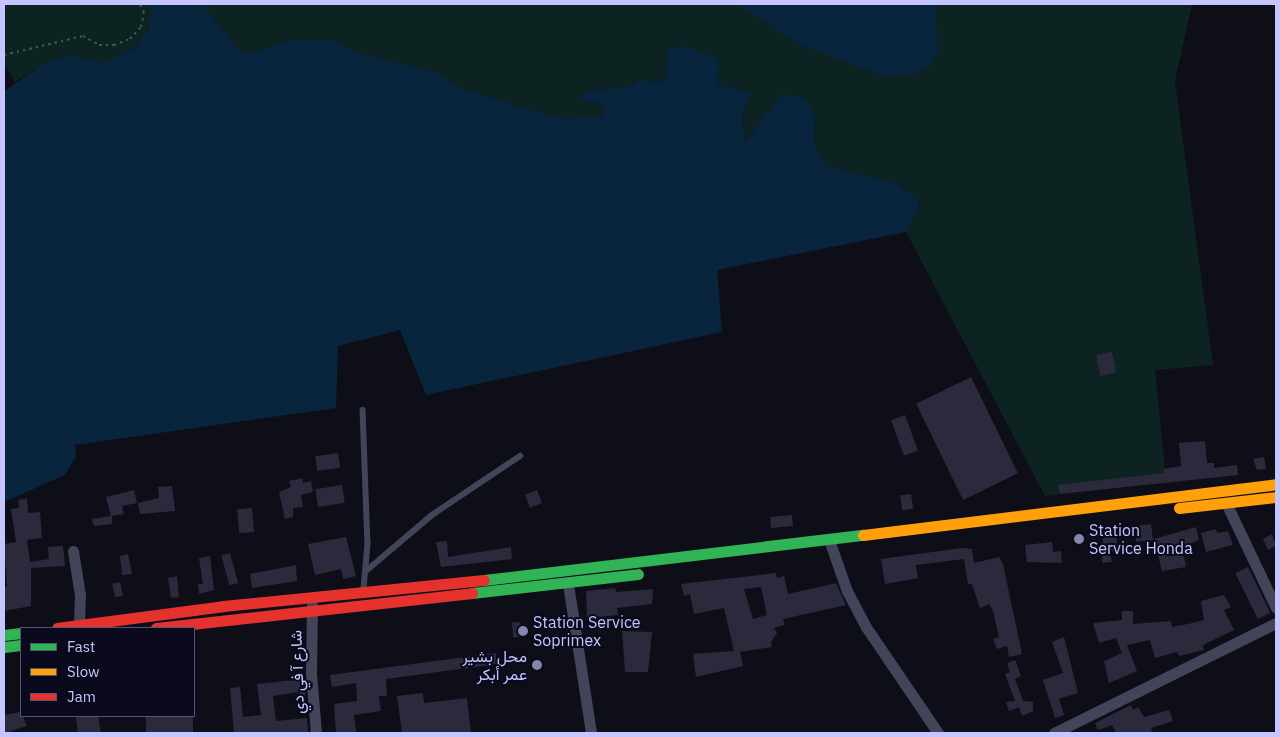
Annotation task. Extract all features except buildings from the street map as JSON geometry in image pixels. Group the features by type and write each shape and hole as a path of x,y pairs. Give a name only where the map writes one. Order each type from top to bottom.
{"main road":[{"path":"165,627 568,584 829,544 1276,484"},
{"path":"64,627 311,597 364,594 1276,497"},
{"path":"4,635 20,633"},
{"path":"4,647 20,645"}],"street":[{"path":"1226,503 1276,608"},
{"path":"829,544 866,627 938,733"},
{"path":"73,551 80,595 79,625"},
{"path":"568,584 591,733"},
{"name":"شارع آ في دي","path":"311,597 311,674 316,733"},
{"path":"1054,733 1276,623"}],"lane":[{"path":"363,410 367,470 364,594"},
{"path":"366,571 432,515 520,456"}],"path":[{"path":"4,55 83,36 99,45 122,42 141,27 140,4"}],"green space":[{"path":"4,4 151,4 153,8 149,30 132,50 101,63 70,54 42,64 15,82 4,64"},
{"path":"202,4 1192,4 1175,81 1213,365 1155,370 1166,480 1045,496 906,232 920,201 896,183 827,166 814,145 815,115 757,126 745,143 742,116 751,92 717,84 714,56 701,52 656,83 639,79 631,86 585,91 578,99 604,104 604,116 559,118 461,89 437,72 357,53 335,40 286,40 260,51 241,53"}],"water":[{"path":"151,4 202,4 241,53 260,51 286,40 335,40 357,53 437,72 462,89 559,118 604,116 604,104 578,99 585,91 631,86 639,79 656,83 667,76 665,55 670,49 685,46 714,56 719,64 717,84 751,92 742,116 745,142 782,94 805,98 815,115 814,145 827,166 896,183 920,201 906,232 717,270 722,332 426,395 400,330 338,346 336,408 75,445 76,456 65,475 4,502 4,92 42,64 70,54 101,63 132,50 149,30"},
{"path":"737,4 935,4 938,52 931,65 913,74 883,76 803,46"}],"traffic: fast":[{"path":"484,580 863,535"},
{"path":"472,593 638,574"},
{"path":"4,635 20,633"},
{"path":"4,647 20,645"}],"traffic: slow":[{"path":"863,535 1276,484"},
{"path":"1179,508 1276,497"}],"traffic: jam":[{"path":"65,627 223,606 484,580"},
{"path":"165,627 472,593"}],"place":[{"name":"Station Service Honda","path":"1079,539"},
{"name":"Station Service Soprimex","path":"523,631"},
{"name":"محل بشير عمر أبكر","path":"537,665"}]}
